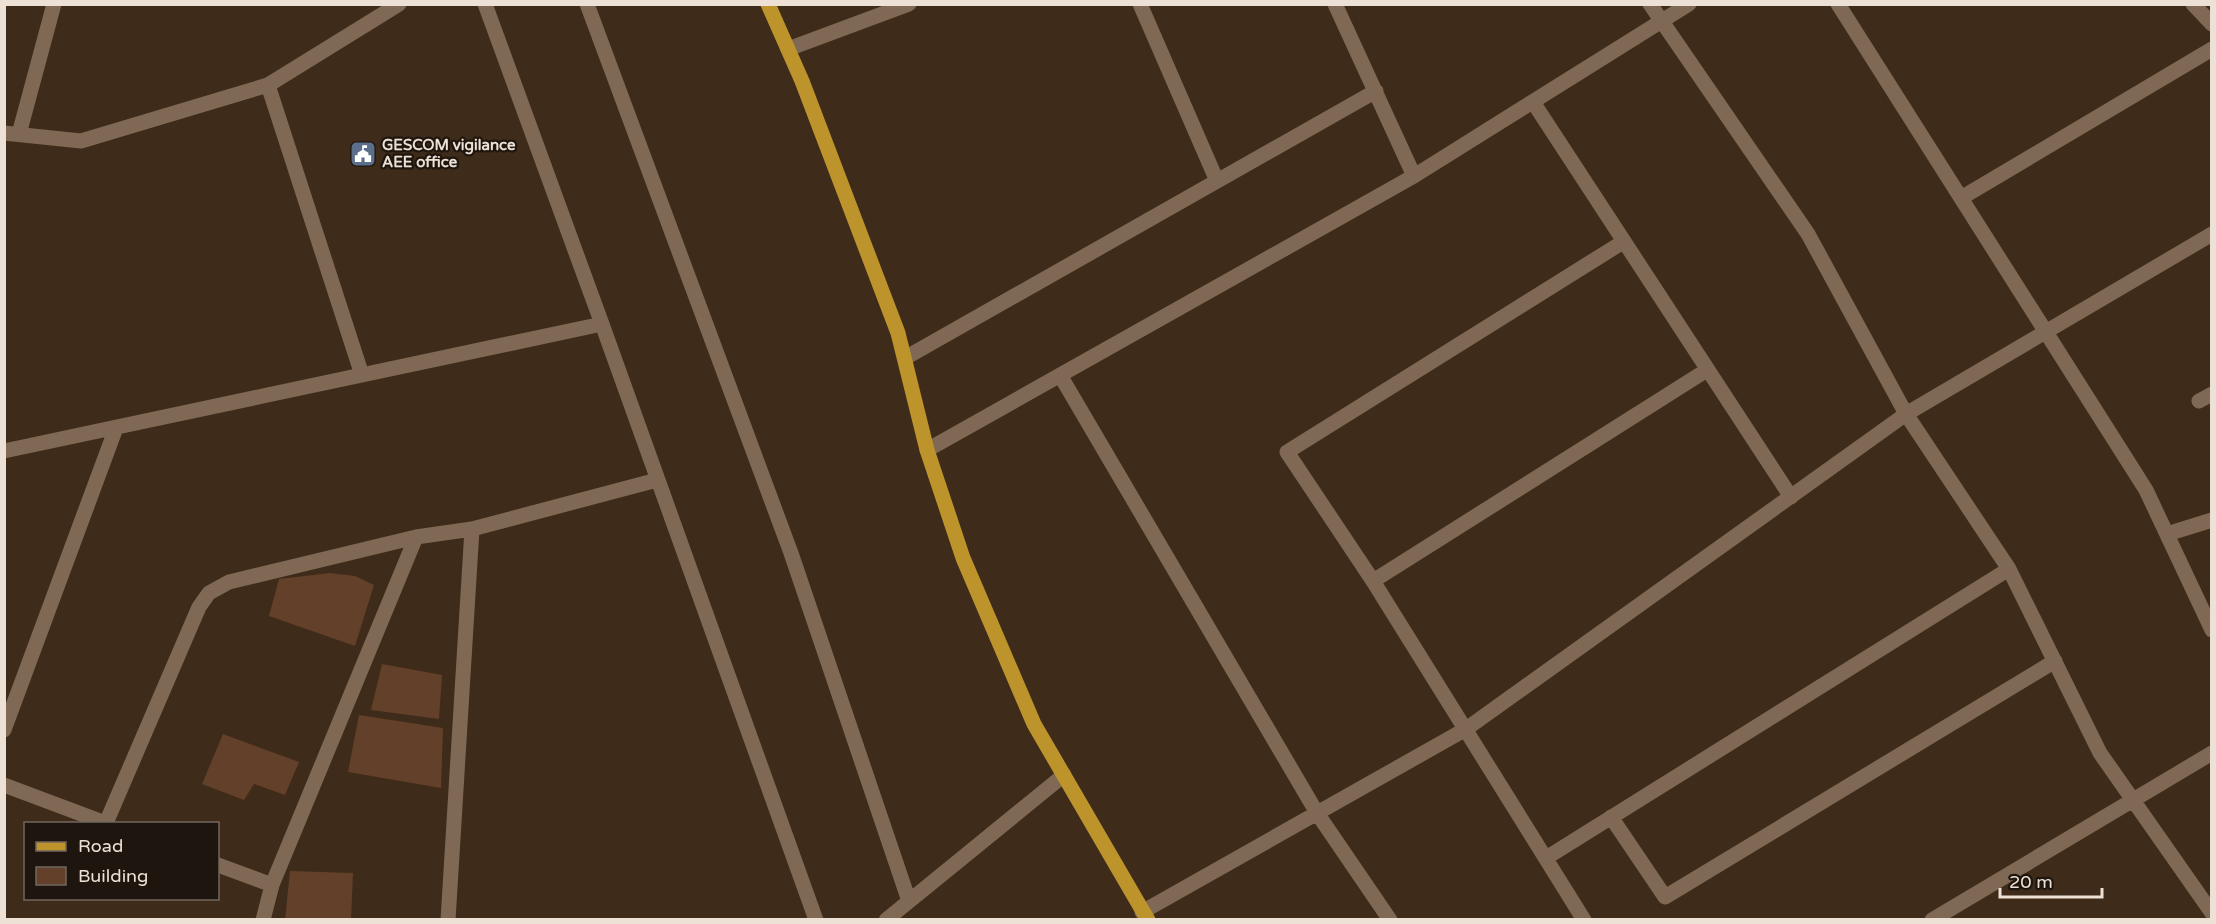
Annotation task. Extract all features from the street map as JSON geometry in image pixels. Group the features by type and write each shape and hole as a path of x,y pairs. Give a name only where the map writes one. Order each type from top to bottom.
{"main road":[{"path":"768,4 788,49 898,333 927,450 963,558 1035,724 1145,916"}],"street":[{"path":"54,4 12,134 81,141 268,85 399,4"},
{"path":"485,4 816,920"},
{"path":"587,4 791,553 909,901"},
{"path":"788,49 909,4"},
{"path":"1140,4 1217,181"},
{"path":"1335,4 1414,176"},
{"path":"1650,4 1808,234 1906,414 2009,569 2100,753 2211,913"},
{"path":"927,450 1414,176 1689,4"},
{"path":"1838,4 2146,490 2211,630"},
{"path":"2193,4 2211,24"},
{"path":"1961,198 2211,49"},
{"path":"268,85 362,375"},
{"path":"905,358 1376,91"},
{"path":"1533,102 1791,497"},
{"path":"1145,916 1317,813 1466,729 1906,414 2211,234"},
{"path":"1584,920 1373,581 1287,452 1623,242"},
{"path":"4,451 602,324"},
{"path":"1373,581 1707,370"},
{"path":"1060,375 1317,813 1390,920"},
{"path":"4,730 116,428"},
{"path":"107,822 199,607 209,593 230,582 416,537 472,529 657,480"},
{"path":"2167,534 2211,520"},
{"path":"448,920 472,529"},
{"path":"263,920 272,885 416,537"},
{"path":"1546,858 2009,569"},
{"path":"1611,817 1665,897 2055,661"},
{"path":"1932,920 2211,753"},
{"path":"886,920 1064,775"},
{"path":"4,784 104,822"},
{"path":"219,865 272,885"}],"building":[{"path":"330,573 355,576 374,585 355,646 269,616 279,579"},
{"path":"382,664 442,675 439,719 371,710"},
{"path":"359,715 443,728 441,788 348,772"},
{"path":"223,734 299,762 285,795 254,784 244,800 202,784"},
{"path":"290,871 353,873 351,920 285,920"}],"place":[{"name":"GESCOM vigilance AEE office","path":"363,154"}]}
